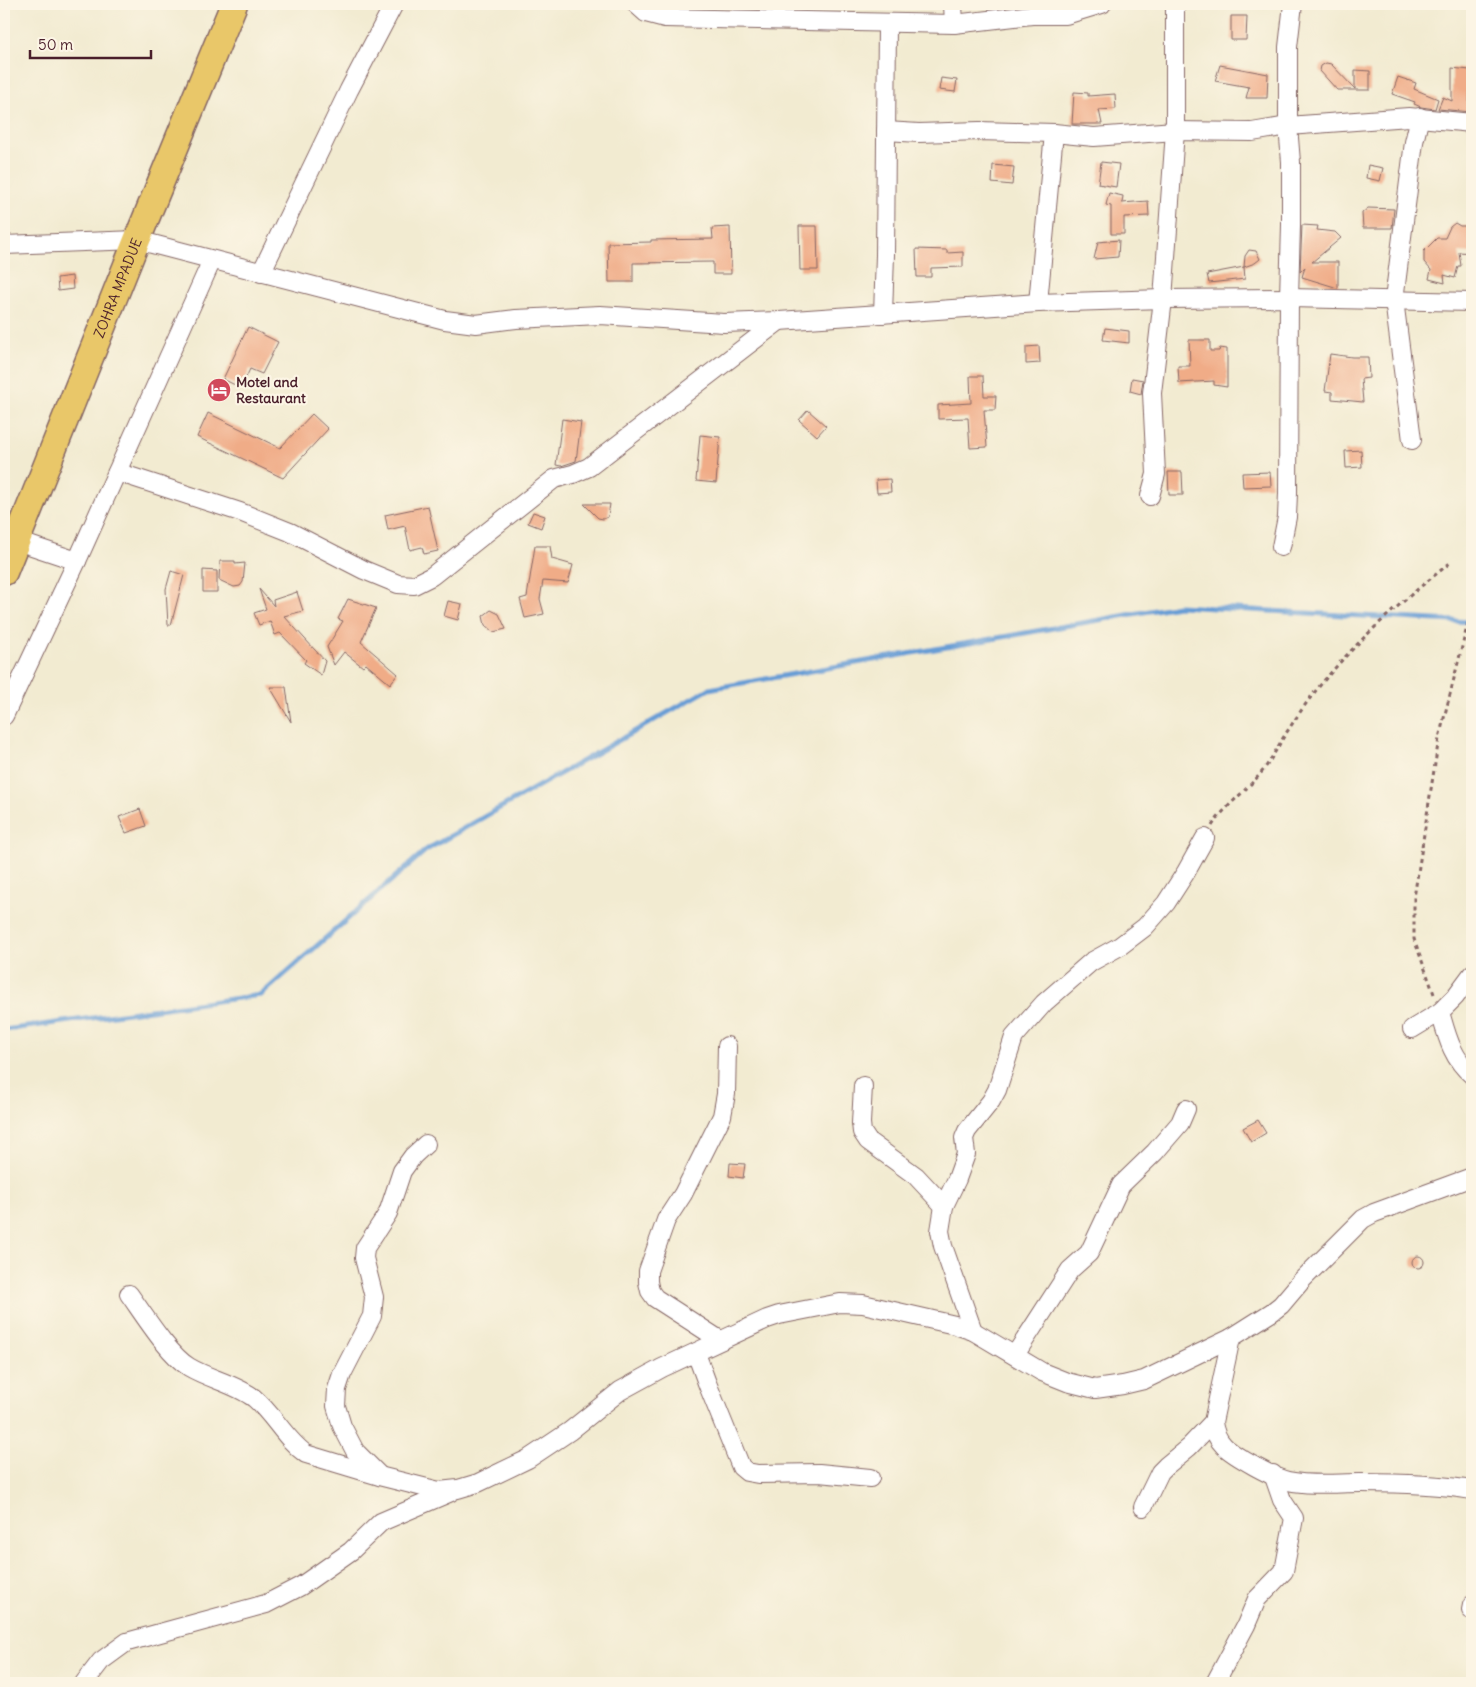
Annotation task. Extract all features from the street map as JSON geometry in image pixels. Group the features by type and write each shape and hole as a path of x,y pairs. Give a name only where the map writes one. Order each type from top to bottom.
{"highway":[{"name":"ZOHRA MPADUE","path":"4,572 234,4"}],"street":[{"path":"261,273 349,90 394,4"},
{"path":"636,4 646,12 665,18 887,24 954,24 1032,15 1066,15 1102,4"},
{"path":"954,4 954,24"},
{"path":"1150,496 1156,474 1152,393 1163,299 1174,130 1175,4"},
{"path":"1281,548 1287,517 1288,493 1291,162 1288,126 1288,47 1293,4"},
{"path":"882,314 887,24"},
{"path":"886,131 919,133 979,131 1054,133 1094,137 1174,130 1252,132 1288,126 1409,117 1472,123"},
{"path":"1412,440 1394,300 1414,142 1420,117"},
{"path":"1038,303 1054,133"},
{"path":"4,245 137,240 445,320 476,324 516,318 600,314 724,323 779,321 1038,303 1163,299 1289,298 1472,302"},
{"path":"4,716 77,561 212,260"},
{"path":"117,472 240,512 290,532 398,584 414,585 432,576 554,479 589,467 779,321"},
{"path":"17,541 77,561"},
{"path":"973,1331 943,1246 940,1222 944,1206 958,1179 964,1161 966,1149 964,1138 967,1131 991,1101 997,1090 1014,1037 1044,1003 1091,962 1120,946 1145,927 1166,904 1205,838"},
{"path":"1412,1028 1440,1012 1455,997 1472,974"},
{"path":"1440,1012 1449,1043 1464,1068 1472,1075"},
{"path":"720,1340 655,1298 650,1291 648,1271 666,1220 683,1194 722,1116 726,1094 727,1046"},
{"path":"863,1086 861,1123 862,1132 868,1141 916,1176 944,1206"},
{"path":"1015,1355 1070,1270 1089,1253 1121,1185 1155,1152 1180,1123 1186,1109"},
{"path":"379,1476 355,1451 342,1426 336,1406 337,1389 342,1374 372,1316 374,1297 364,1258 366,1248 388,1213 402,1171 413,1156 426,1144"},
{"path":"84,1683 101,1661 127,1642 266,1604 301,1586 351,1551 381,1522 458,1489 478,1483 528,1459 570,1430 620,1391 720,1340 779,1315 840,1303 863,1304 955,1325 973,1331 1042,1372 1067,1382 1095,1389 1123,1385 1144,1380 1230,1338 1281,1305 1303,1279 1363,1219 1374,1213 1472,1177"},
{"path":"128,1294 178,1360 190,1368 253,1397 296,1447 306,1454 379,1476 439,1491 458,1489"},
{"path":"1230,1338 1213,1422 1214,1431 1224,1446 1236,1455 1287,1480 1311,1483 1390,1483 1472,1490"},
{"path":"696,1353 741,1467 747,1472 758,1474 846,1475 870,1478"},
{"path":"1143,1507 1160,1472 1190,1447 1213,1422"},
{"path":"1215,1683 1246,1624 1257,1598 1284,1572 1294,1518 1282,1500 1273,1474"}],"path":[{"path":"1205,838 1220,814 1235,802 1261,773 1324,681 1369,631 1450,563"},
{"path":"1440,1012 1414,939 1414,898 1440,738 1472,607"}],"building":[{"path":"1231,16 1247,16 1246,40 1231,40"},
{"path":"1326,63 1331,64 1355,89 1355,70 1370,71 1370,90 1337,90 1320,71 1321,66"},
{"path":"1220,65 1268,74 1267,98 1246,98 1249,87 1215,81"},
{"path":"1452,68 1470,70 1469,107 1472,108 1472,112 1438,109 1443,97 1452,101"},
{"path":"1398,77 1416,83 1414,89 1438,99 1435,109 1421,107 1414,104 1415,102 1392,94"},
{"path":"941,78 957,80 955,92 939,90"},
{"path":"1074,92 1088,93 1088,96 1115,94 1116,109 1099,110 1102,124 1072,124"},
{"path":"1101,162 1119,164 1116,187 1098,184"},
{"path":"993,165 1014,167 1012,185 992,183"},
{"path":"1368,165 1383,168 1380,181 1366,178"},
{"path":"1109,193 1123,196 1122,203 1148,201 1149,216 1124,217 1124,234 1111,234 1111,206 1106,205"},
{"path":"1368,208 1394,209 1392,228 1363,228 1362,213"},
{"path":"1455,223 1460,226 1472,226 1472,253 1459,252 1461,266 1458,266 1455,278 1444,275 1445,283 1429,279 1431,270 1424,262 1424,251 1437,238 1445,238 1450,227"},
{"path":"1302,225 1318,226 1317,230 1335,232 1341,238 1312,262 1338,262 1338,288 1302,277 1305,267 1300,272"},
{"path":"799,226 817,226 818,270 800,270"},
{"path":"730,227 731,274 713,274 713,262 633,263 633,282 609,282 608,243 713,239 712,228"},
{"path":"1119,240 1118,257 1094,259 1098,242"},
{"path":"916,249 947,250 947,253 963,252 963,267 931,268 931,277 917,277"},
{"path":"1249,250 1256,251 1260,259 1244,267 1245,256"},
{"path":"1244,267 1245,279 1209,283 1207,274"},
{"path":"72,276 73,289 58,291 57,278"},
{"path":"248,327 278,342 262,374 250,369 241,388 223,379"},
{"path":"1105,328 1129,331 1129,343 1103,340"},
{"path":"1189,340 1210,340 1210,351 1219,351 1220,348 1227,349 1227,387 1214,385 1214,381 1179,383 1178,366 1190,366"},
{"path":"1039,346 1040,363 1026,364 1026,347"},
{"path":"1330,354 1368,357 1369,378 1361,379 1363,402 1332,399 1332,392 1325,391"},
{"path":"970,376 983,376 984,396 996,396 995,410 984,410 987,447 970,448 968,418 938,419 938,405 971,403"},
{"path":"1132,378 1143,380 1141,394 1130,391"},
{"path":"808,410 826,426 817,436 799,420"},
{"path":"208,413 280,448 312,414 328,429 283,478 197,437"},
{"path":"562,419 581,422 576,461 561,466 556,465"},
{"path":"700,435 720,437 716,483 696,481"},
{"path":"1361,450 1362,467 1346,468 1345,451"},
{"path":"1168,472 1182,472 1183,495 1169,495"},
{"path":"1270,472 1271,486 1243,487 1242,473"},
{"path":"890,479 891,492 877,493 876,480"},
{"path":"584,504 610,504 608,517 598,518"},
{"path":"428,506 438,551 424,554 422,547 410,550 405,526 388,530 385,515"},
{"path":"533,512 545,516 541,528 528,523"},
{"path":"535,546 550,546 552,559 573,565 568,583 543,581 540,599 544,614 525,618 520,599 527,597"},
{"path":"220,561 235,561 235,564 245,563 243,582 240,586 234,587 219,580"},
{"path":"203,570 217,571 217,592 203,592"},
{"path":"171,571 184,575 171,625 168,625 166,589"},
{"path":"259,589 274,606 273,600 297,592 303,611 284,616 325,661 321,675 304,663 306,660 280,633 275,635 270,621 259,625 254,613 266,609"},
{"path":"348,599 376,608 361,642 398,674 390,684 366,664 363,667 344,652 334,665 327,647 343,621 338,619"},
{"path":"448,601 462,604 458,620 444,616"},
{"path":"491,610 499,614 506,629 493,632 485,625 483,616"},
{"path":"270,687 286,687 291,722"},
{"path":"140,809 146,826 126,833 119,817"},
{"path":"1258,1120 1266,1133 1251,1142 1243,1128"},
{"path":"730,1163 745,1164 743,1178 729,1176"},
{"path":"1416,1256 1420,1256 1424,1262 1420,1268 1416,1268 1412,1264 1412,1260"}],"waterway":[{"path":"4,1030 261,995 426,850 709,689 1178,606 1472,622"}],"place":[{"name":"Motel and Restaurant","path":"219,390"}]}
